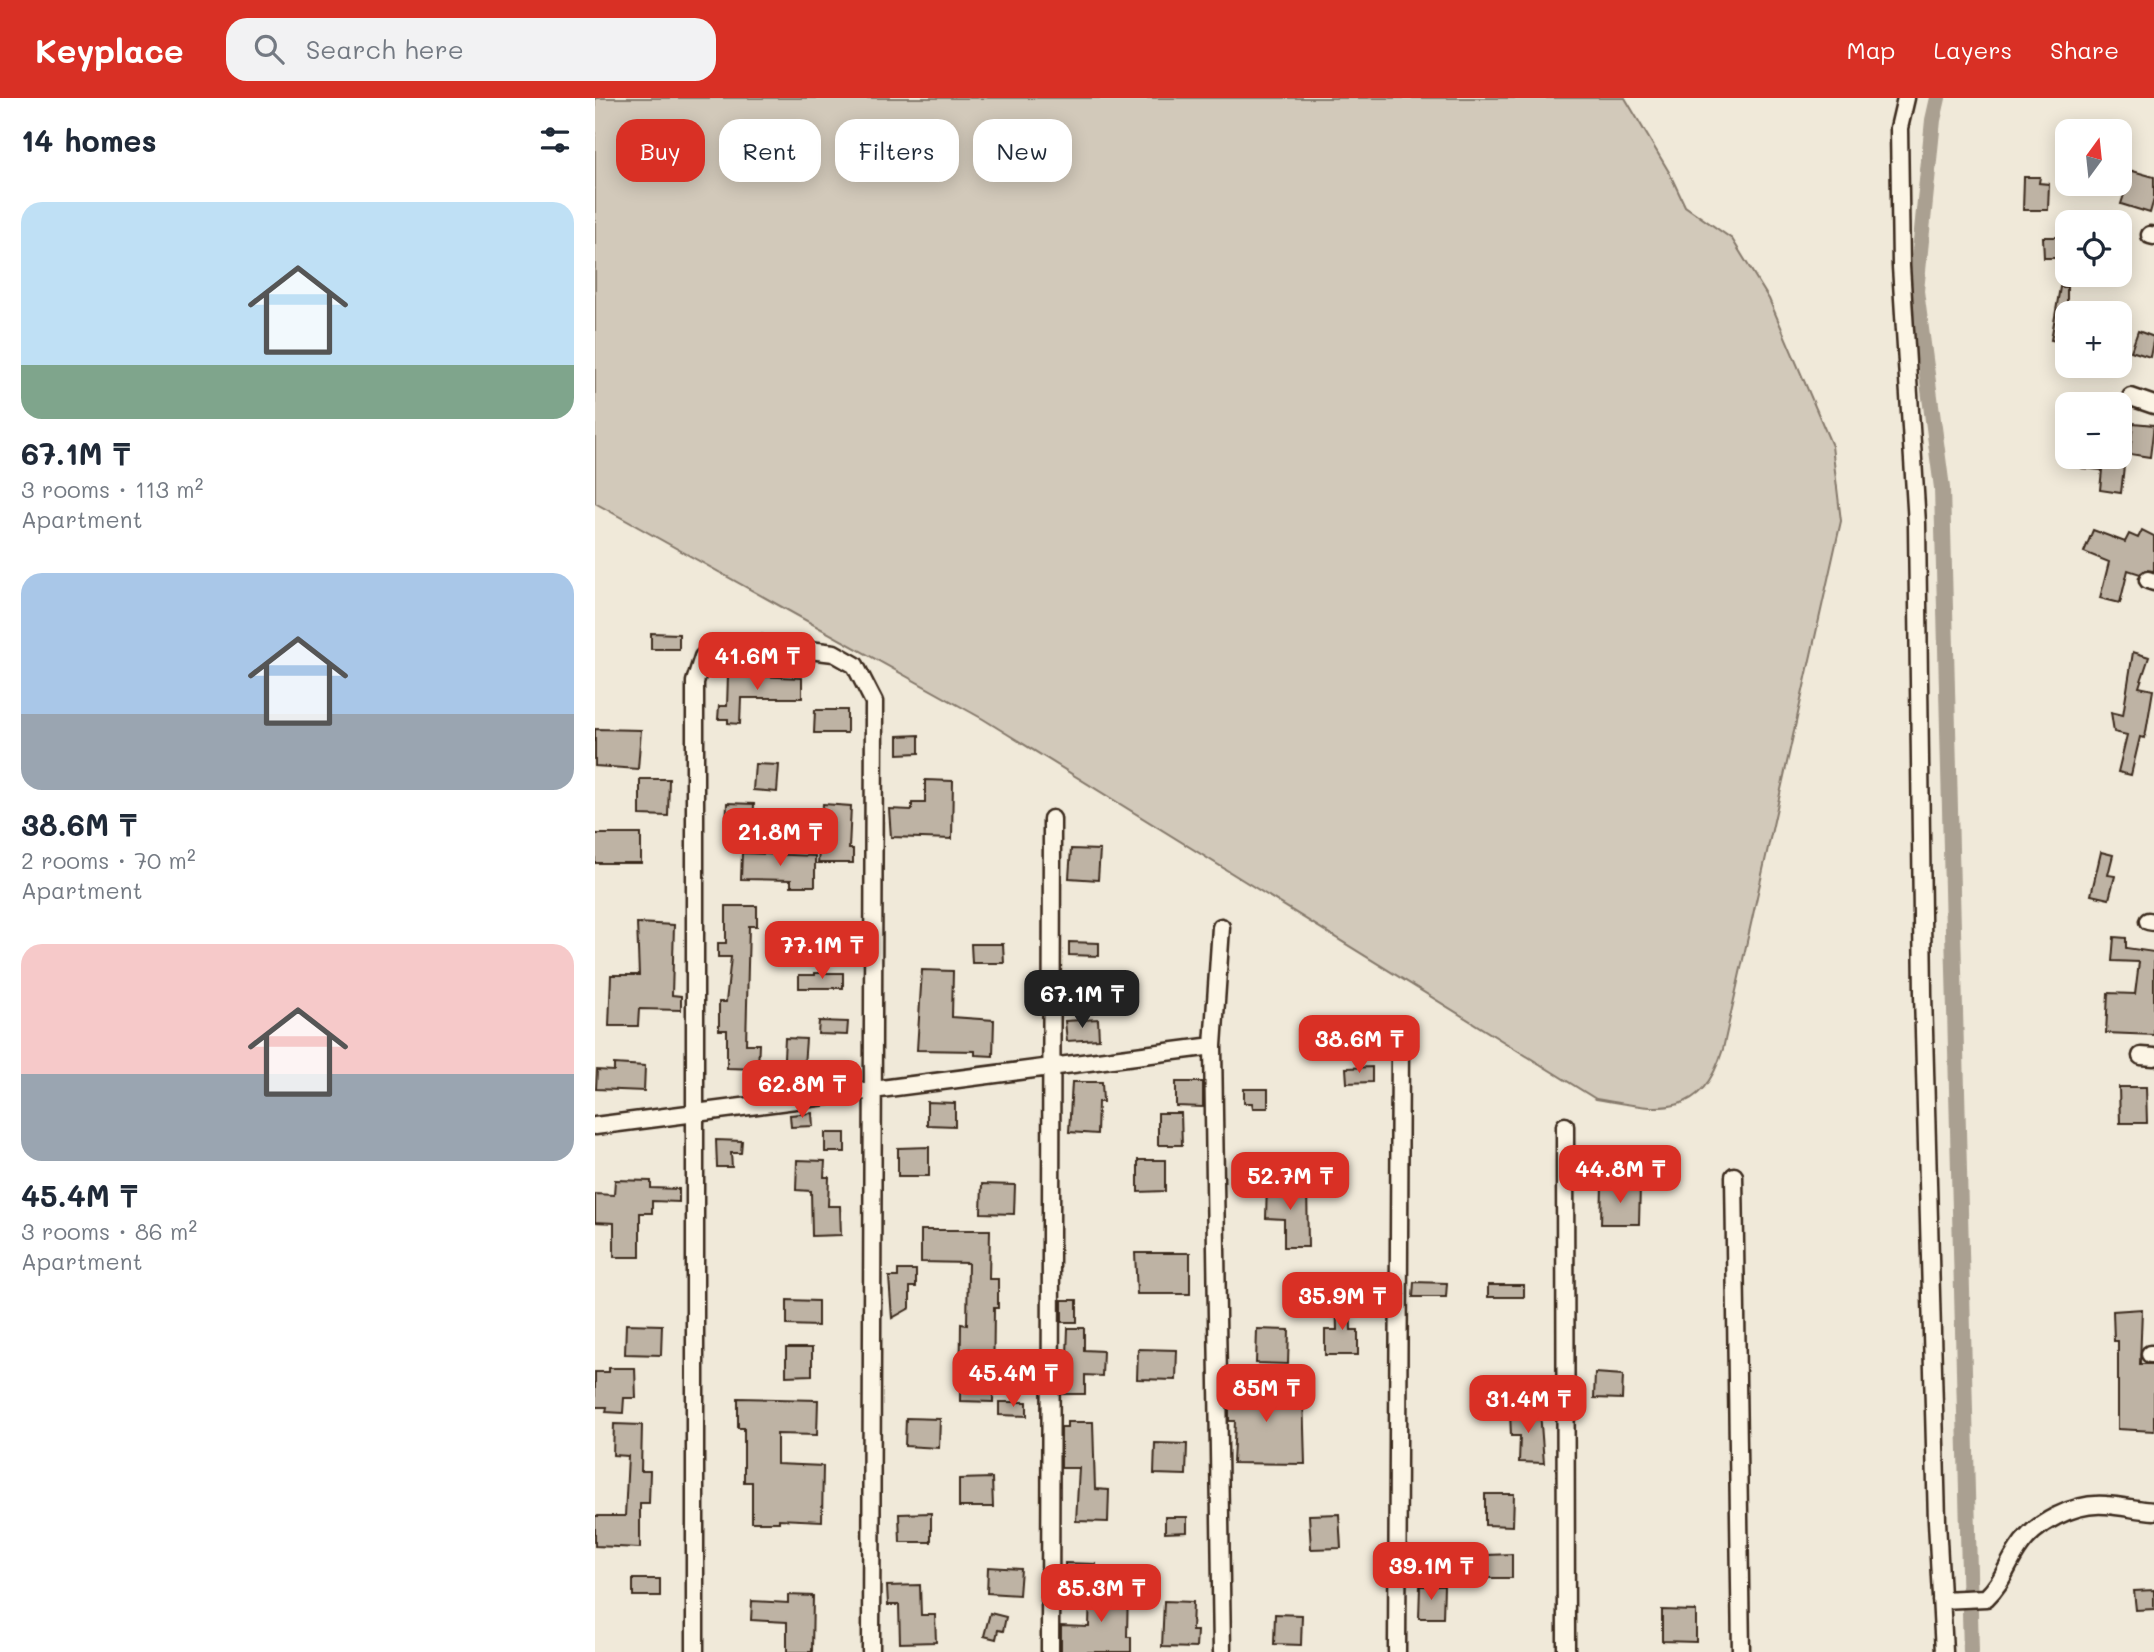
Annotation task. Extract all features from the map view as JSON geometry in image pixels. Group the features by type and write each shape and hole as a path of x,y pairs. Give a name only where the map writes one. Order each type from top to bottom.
{"street":[{"path":"1906,98 1899,128 1901,266 1917,524 1923,994 1949,1600 1944,1652"},
{"path":"2132,397 2154,405"},
{"path":"695,1652 695,682 703,657 729,646 759,644 834,653 855,665 874,702 871,1652"},
{"path":"1050,1652 1052,819"},
{"path":"1221,927 1213,1046 1222,1652"},
{"path":"1397,1652 1400,1037"},
{"path":"595,1126 872,1088 1213,1046"},
{"path":"1565,1126 1566,1652"},
{"path":"1734,1176 1741,1652"},
{"path":"1949,1600 1986,1598 2001,1584 2018,1548 2040,1525 2074,1510 2103,1504 2154,1511"}],"shaded area":[{"path":"595,98 1625,98 1669,172 1685,206 1732,239 1769,299 1832,446 1841,521 1723,1049 1714,1072 1703,1089 1675,1105 1639,1106 1596,1099 983,719 595,503"}],"building":[{"path":"2132,171 2154,177 2154,199 2150,213 2121,204 2124,196 2132,196"},
{"path":"2024,177 2040,177 2039,183 2049,184 2048,210 2023,210"},
{"path":"2043,237 2055,237 2055,258 2044,258"},
{"path":"2060,287 2067,287 2067,301 2058,301"},
{"path":"2055,316 2055,341 2051,340"},
{"path":"2138,331 2154,337 2150,357 2132,351"},
{"path":"2133,423 2154,425 2150,457 2132,454"},
{"path":"2092,469 2124,469 2121,493 2100,490 2102,470"},
{"path":"2093,530 2125,542 2129,534 2138,538 2142,530 2154,536 2154,571 2145,570 2140,574 2128,570 2120,603 2100,598 2109,562 2084,552"},
{"path":"651,633 679,634 679,649 651,649"},
{"path":"2133,652 2149,657 2139,687 2153,690 2145,738 2140,737 2131,775 2118,772 2127,735 2114,732 2111,712 2123,715"},
{"path":"728,675 802,678 802,698 741,698 740,724 728,723 728,719 718,719 719,706 727,706"},
{"path":"815,710 847,710 847,733 814,733"},
{"path":"595,729 641,730 638,769 595,766"},
{"path":"919,735 919,753 898,754 898,736"},
{"path":"755,764 779,765 777,792 753,790"},
{"path":"640,779 669,779 668,816 640,815"},
{"path":"925,780 953,781 952,839 891,837 889,809 912,810 912,803 925,803"},
{"path":"727,803 754,804 753,833 726,832"},
{"path":"823,804 851,806 849,849 853,849 853,863 818,863"},
{"path":"595,834 641,834 641,863 595,863"},
{"path":"1071,849 1100,850 1098,880 1069,878"},
{"path":"2101,852 2113,855 2108,875 2115,876 2109,899 2091,895"},
{"path":"742,853 815,856 815,886 791,886 791,880 741,879"},
{"path":"726,906 757,906 757,926 749,926 746,1044 759,1044 758,1069 727,1068 727,1030 719,1030 719,1002 726,1002 731,957 718,957 718,943 726,943"},
{"path":"637,923 674,925 672,995 681,996 681,1010 639,1009 638,1026 609,1026 611,975 639,975"},
{"path":"2114,937 2126,938 2126,948 2154,952 2154,1035 2106,1033 2108,993 2135,994 2139,962 2112,961"},
{"path":"1069,942 1099,943 1099,956 1069,955"},
{"path":"971,944 1003,944 1004,963 972,963"},
{"path":"922,970 953,971 952,1017 994,1020 993,1056 975,1055 975,1051 917,1050"},
{"path":"843,973 843,988 799,988 799,975"},
{"path":"1098,1019 1099,1039 1067,1041 1065,1021"},
{"path":"819,1021 848,1022 847,1035 818,1034"},
{"path":"785,1038 806,1039 803,1079 783,1077"},
{"path":"614,1064 645,1066 644,1091 596,1089 597,1070 614,1071"},
{"path":"1372,1067 1372,1082 1347,1083 1346,1068"},
{"path":"1072,1082 1102,1082 1103,1102 1098,1102 1097,1134 1069,1132"},
{"path":"1176,1082 1203,1082 1203,1107 1176,1106"},
{"path":"2119,1087 2146,1087 2147,1123 2120,1123"},
{"path":"1244,1089 1268,1089 1268,1108 1253,1108 1252,1103 1244,1103"},
{"path":"927,1102 955,1103 955,1126 927,1125"},
{"path":"812,1113 813,1126 791,1127 790,1115"},
{"path":"1158,1113 1181,1113 1182,1145 1158,1145"},
{"path":"825,1133 845,1133 845,1152 825,1152"},
{"path":"716,1140 742,1141 741,1153 731,1153 732,1167 717,1167"},
{"path":"929,1147 929,1176 898,1176 898,1148"},
{"path":"797,1160 825,1161 824,1177 829,1177 828,1206 840,1206 841,1235 812,1236 811,1191 796,1190"},
{"path":"1138,1160 1165,1160 1165,1191 1138,1192"},
{"path":"615,1180 651,1181 651,1188 679,1189 679,1202 652,1201 652,1213 640,1213 640,1257 614,1257 614,1223 595,1222 595,1194 614,1195"},
{"path":"982,1184 1015,1185 1014,1214 981,1213"},
{"path":"1267,1184 1307,1185 1308,1247 1284,1247 1284,1219 1266,1218"},
{"path":"1602,1185 1640,1186 1639,1224 1601,1224"},
{"path":"921,1230 990,1230 989,1279 998,1279 998,1308 994,1308 993,1402 960,1401 961,1324 967,1325 968,1263 921,1262"},
{"path":"1135,1253 1190,1253 1190,1294 1137,1294"},
{"path":"898,1270 916,1270 916,1287 910,1287 910,1308 892,1318 889,1277 898,1277"},
{"path":"1414,1282 1447,1283 1446,1297 1413,1297"},
{"path":"1488,1285 1524,1285 1524,1297 1488,1297"},
{"path":"1350,1295 1351,1330 1358,1330 1358,1355 1325,1355 1325,1330 1337,1330 1336,1296"},
{"path":"787,1300 818,1301 818,1326 787,1325"},
{"path":"1062,1300 1077,1300 1077,1322 1062,1322"},
{"path":"2142,1309 2140,1364 2154,1364 2154,1431 2118,1429 2118,1341 2114,1341 2113,1311"},
{"path":"626,1324 662,1325 661,1355 625,1354"},
{"path":"1068,1328 1084,1328 1084,1350 1103,1351 1102,1376 1085,1375 1085,1394 1062,1394 1062,1382 1066,1382"},
{"path":"1257,1329 1289,1330 1288,1364 1256,1363"},
{"path":"786,1348 812,1348 812,1375 786,1376"},
{"path":"1138,1349 1177,1350 1176,1380 1137,1379"},
{"path":"609,1368 635,1368 636,1398 624,1398 623,1413 606,1412 607,1407 595,1407 595,1372 609,1372"},
{"path":"1259,1371 1259,1393 1303,1392 1305,1464 1233,1463 1235,1421 1229,1421 1229,1393 1235,1393 1235,1372"},
{"path":"1595,1373 1623,1375 1622,1399 1594,1398"},
{"path":"738,1398 818,1400 817,1435 777,1434 777,1464 823,1466 822,1521 779,1519 779,1522 752,1522 752,1482 744,1482 744,1428 738,1428"},
{"path":"999,1402 1027,1402 1027,1416 999,1415"},
{"path":"1540,1411 1544,1463 1519,1462 1520,1436 1511,1436 1510,1412"},
{"path":"906,1418 940,1419 939,1448 905,1446"},
{"path":"1067,1422 1093,1422 1095,1489 1109,1490 1108,1522 1076,1521 1079,1468 1061,1468 1061,1427 1067,1427"},
{"path":"614,1424 642,1425 641,1471 650,1471 649,1503 640,1503 640,1548 595,1546 595,1516 625,1516 628,1456 613,1455"},
{"path":"1155,1443 1187,1444 1186,1475 1154,1474"},
{"path":"992,1478 993,1507 959,1507 959,1479"},
{"path":"1485,1494 1514,1494 1513,1526 1485,1525"},
{"path":"931,1513 931,1542 900,1542 899,1514"},
{"path":"1339,1514 1341,1548 1311,1549 1309,1515"},
{"path":"1165,1517 1187,1517 1187,1532 1165,1533"},
{"path":"1512,1554 1512,1578 1487,1578 1487,1555"},
{"path":"1065,1563 1096,1564 1096,1582 1065,1582"},
{"path":"988,1567 1021,1569 1019,1595 987,1593"},
{"path":"633,1579 660,1579 660,1596 633,1596"},
{"path":"920,1585 921,1615 935,1615 936,1642 900,1643 899,1605 888,1605 887,1586"},
{"path":"1420,1586 1444,1586 1443,1618 1419,1618"},
{"path":"1090,1587 1128,1587 1127,1637 1131,1637 1131,1652 1061,1652 1061,1626 1089,1627"},
{"path":"2154,1590 2154,1609 2136,1610 2134,1591"},
{"path":"788,1595 813,1596 812,1652 787,1652 787,1622 751,1620 752,1601 788,1603"},
{"path":"1164,1601 1193,1602 1192,1631 1197,1631 1196,1648 1162,1647"},
{"path":"1662,1610 1696,1611 1696,1642 1662,1641"},
{"path":"990,1613 1006,1617 1003,1631 998,1630 996,1639 984,1636"},
{"path":"1275,1614 1302,1615 1301,1645 1274,1644"}],"waterway":[{"path":"1938,98 1933,120 1916,291 1942,488 1971,1652"}]}
